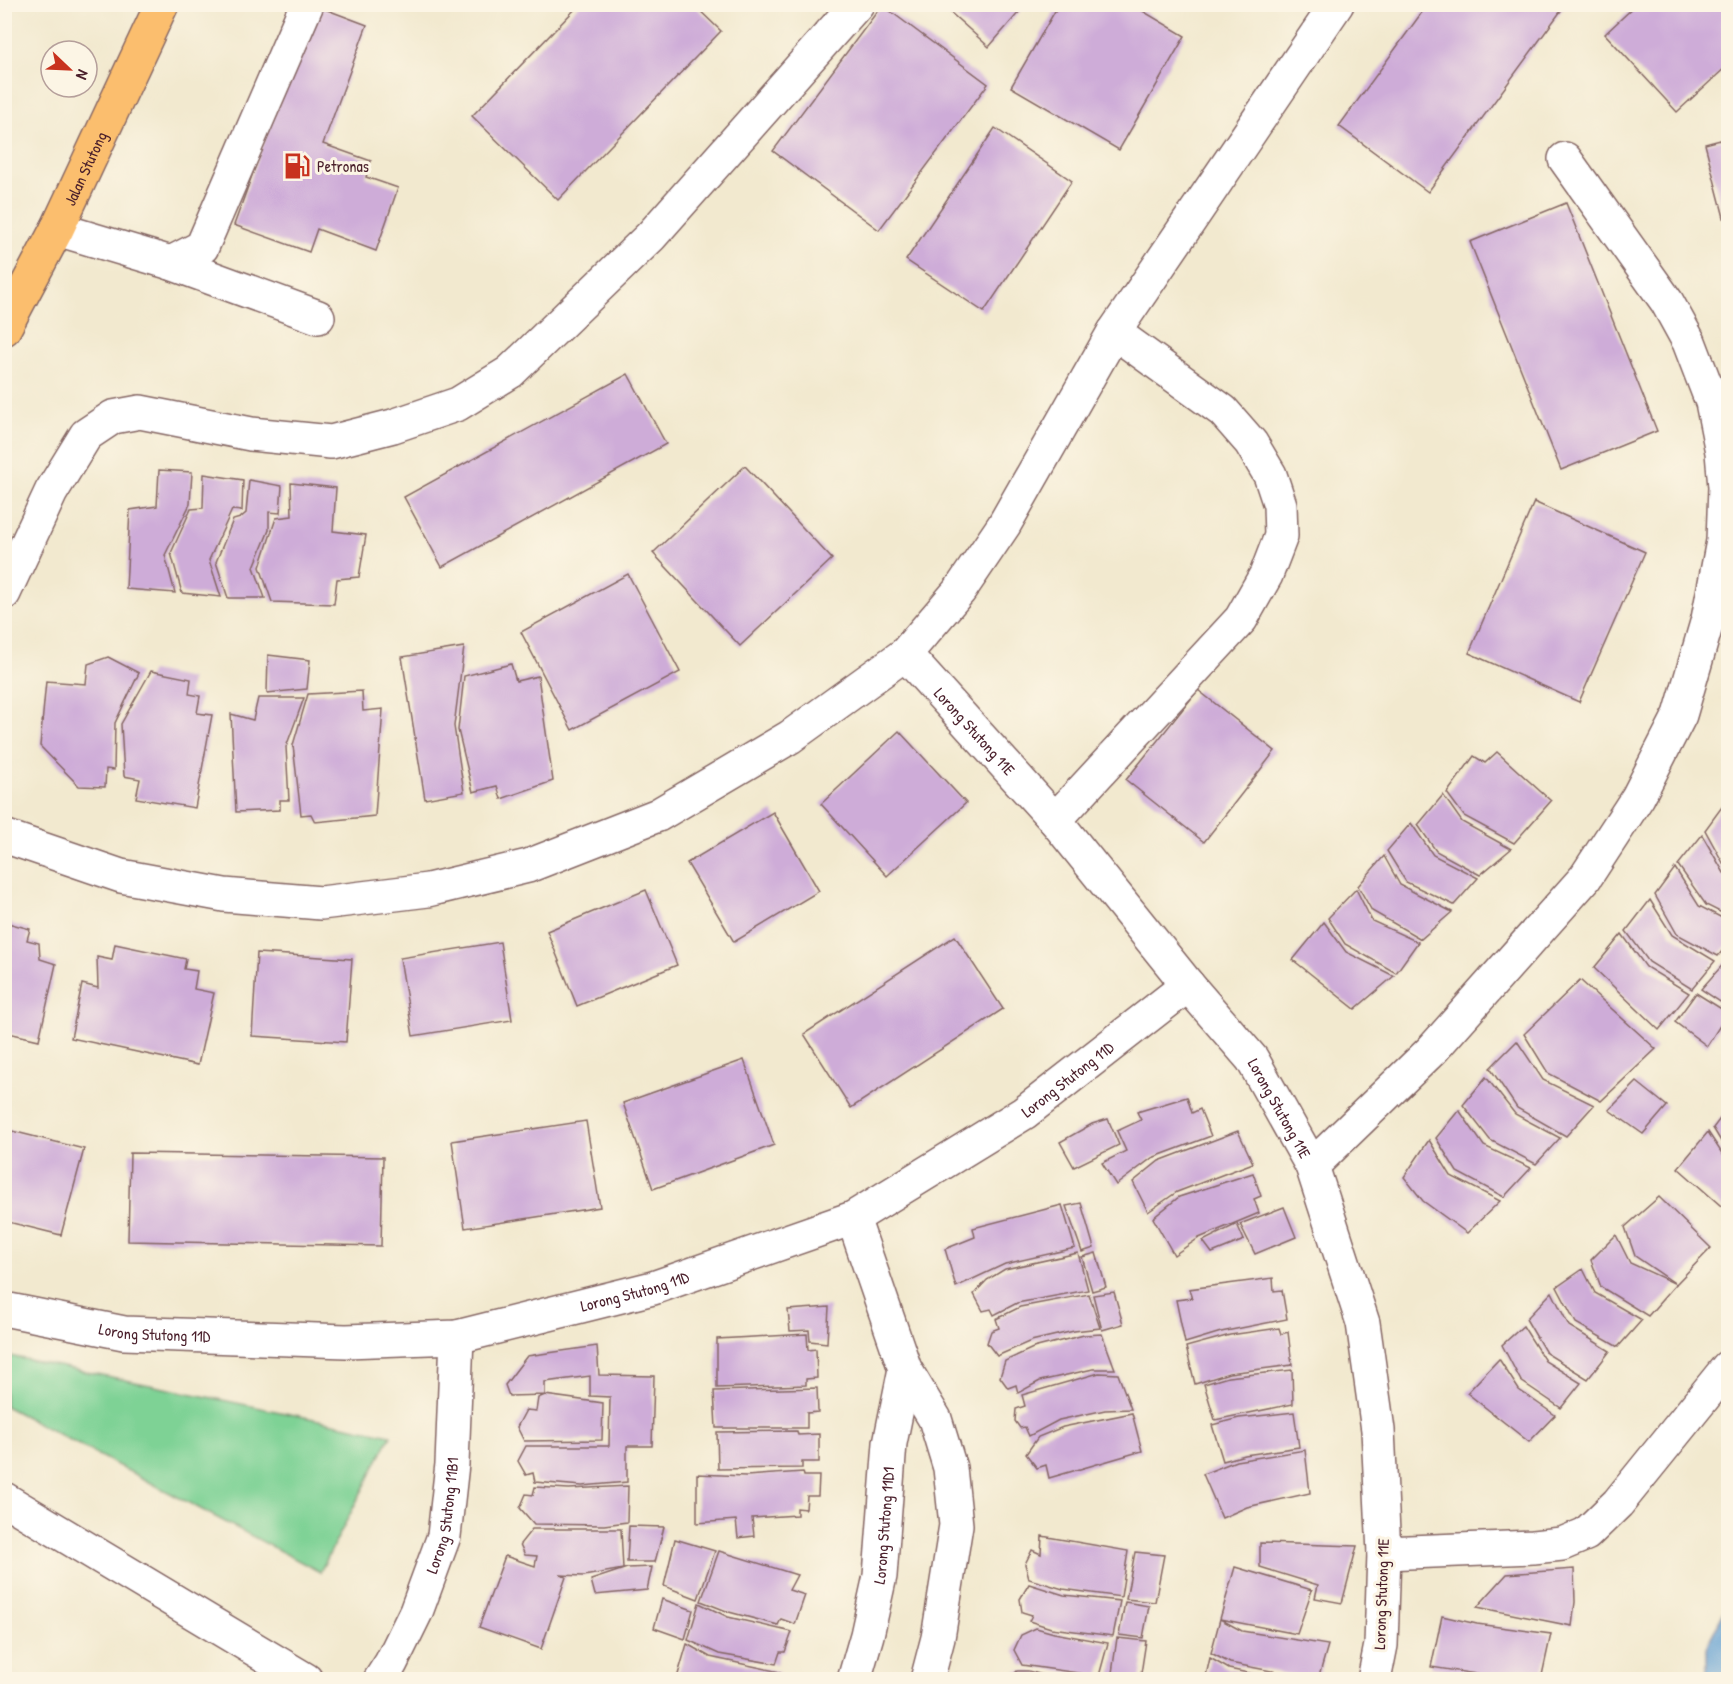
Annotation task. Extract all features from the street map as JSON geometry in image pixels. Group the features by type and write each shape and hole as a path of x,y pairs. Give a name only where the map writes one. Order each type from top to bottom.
{"main road":[{"name":"Jalan Stutong","path":"4,330 57,229 162,4"}],"street":[{"path":"171,263 202,247 307,4"},
{"path":"4,593 51,492 68,464 86,435 113,417 140,412 252,434 331,442 393,426 458,404 510,372 651,236 857,4"},
{"path":"4,836 121,876 224,895 321,903 428,890 528,866 658,815 790,737 904,654 960,590 1004,525 1114,332 1337,4"},
{"path":"1312,1166 1432,1050 1585,878 1638,797 1680,715 1708,619 1723,541 1725,487 1722,452 1712,402 1689,342 1667,302 1565,159"},
{"path":"57,229 171,263 318,317"},
{"path":"1055,820 1241,619 1266,575 1281,536 1280,505 1270,475 1251,443 1222,411 1114,332"},
{"name":"Lorong Stutong 11E","path":"904,654 1055,820 1188,985 1252,1059 1312,1166 1363,1323 1378,1430 1384,1553 1381,1645 1374,1680"},
{"name":"Lorong Stutong 11D","path":"4,1309 124,1333 346,1341 456,1337 653,1288 853,1218 1024,1113 1188,985"},
{"path":"853,1218 905,1370 935,1419 950,1468 956,1525 938,1638 927,1680"},
{"name":"Lorong Stutong 11B1","path":"380,1680 391,1664 416,1612 444,1536 452,1464 456,1337"},
{"path":"1384,1553 1533,1547 1562,1544 1586,1534 1618,1503 1728,1367"},
{"name":"Lorong Stutong 11D1","path":"854,1680 880,1576 890,1443 905,1370"},
{"path":"4,1499 306,1680"}],"green space":[{"path":"4,1355 391,1435 320,1572 5,1406"}],"water":[{"path":"1728,1604 1728,1679 1707,1679 1707,1645"}],"building":[{"path":"580,4 693,4 721,31 558,200 472,116"},
{"path":"941,4 1026,4 989,47"},
{"path":"1059,4 1131,4 1185,36 1119,150 1011,87"},
{"path":"1428,4 1566,4 1428,192 1339,126"},
{"path":"1637,4 1728,4 1728,65 1677,112 1605,34"},
{"path":"314,5 367,25 323,144 371,161 366,177 398,188 376,251 317,229 309,252 234,225"},
{"path":"882,5 988,84 879,230 773,151"},
{"path":"995,128 1072,181 984,312 906,260"},
{"path":"1728,138 1728,233 1705,144"},
{"path":"1566,203 1657,431 1561,470 1470,242"},
{"path":"628,374 666,444 442,567 404,497"},
{"path":"745,466 832,559 740,646 653,553"},
{"path":"159,470 192,472 190,504 165,555 175,593 126,589 130,510 157,506"},
{"path":"204,474 243,480 242,511 232,510 209,560 221,597 182,593 171,553 191,509 203,508"},
{"path":"249,480 282,486 280,513 269,512 269,530 254,567 265,598 228,598 216,562 233,520 246,513"},
{"path":"291,483 336,488 333,531 366,535 359,577 337,579 334,604 272,602 260,567 276,518 292,516"},
{"path":"1534,502 1645,552 1579,702 1469,653"},
{"path":"628,574 680,672 572,730 521,632"},
{"path":"464,647 454,726 464,792 425,799 402,657"},
{"path":"268,655 310,660 307,689 267,693"},
{"path":"108,657 139,673 115,723 114,770 106,769 105,787 79,786 40,746 46,681 86,684 88,664"},
{"path":"511,664 516,681 538,676 553,781 501,799 497,786 473,792 458,730 464,676"},
{"path":"151,671 191,679 189,694 200,696 197,713 212,715 195,808 136,798 140,779 124,776 121,724"},
{"path":"1198,690 1275,751 1204,842 1126,780"},
{"path":"362,691 363,711 383,709 375,816 315,822 311,814 301,815 293,745 308,694"},
{"path":"258,698 304,698 286,747 289,800 280,800 280,810 236,812 231,714 253,720"},
{"path":"899,731 966,803 887,876 821,804"},
{"path":"1497,752 1551,801 1514,843 1464,816 1447,793 1474,756 1485,763"},
{"path":"1443,795 1462,822 1511,849 1480,875 1436,851 1418,825"},
{"path":"1727,800 1728,803 1728,872 1705,830"},
{"path":"773,812 819,891 734,942 687,863"},
{"path":"1411,823 1433,855 1478,878 1454,905 1406,882 1387,851"},
{"path":"1702,835 1728,876 1728,916 1706,905 1678,865"},
{"path":"1384,856 1400,885 1452,912 1421,939 1372,911 1358,886"},
{"path":"1675,868 1699,906 1728,921 1728,944 1718,956 1677,934 1655,895"},
{"path":"1356,889 1372,921 1418,942 1396,973 1345,944 1328,918"},
{"path":"646,890 677,965 577,1006 547,931"},
{"path":"1650,900 1672,935 1715,961 1692,989 1649,962 1626,931"},
{"path":"4,922 30,929 27,940 39,943 40,959 56,964 39,1040 4,1032"},
{"path":"1324,922 1346,952 1394,976 1355,1009 1293,960"},
{"path":"1622,934 1646,967 1689,993 1659,1030 1594,968"},
{"path":"955,936 1003,1009 851,1108 804,1034"},
{"path":"500,942 512,1020 413,1036 400,958"},
{"path":"115,944 186,959 184,969 197,971 194,989 214,993 198,1065 71,1038 82,984 98,988 97,957 112,960"},
{"path":"257,953 352,959 346,1042 252,1036"},
{"path":"1728,961 1728,1007 1701,989"},
{"path":"1580,980 1656,1049 1601,1101 1548,1073 1524,1034"},
{"path":"1696,993 1728,1013 1707,1046 1675,1022"},
{"path":"1517,1041 1543,1080 1594,1105 1566,1136 1517,1108 1490,1068"},
{"path":"744,1060 774,1145 653,1189 623,1103"},
{"path":"1486,1077 1515,1114 1560,1138 1536,1164 1490,1140 1463,1105"},
{"path":"1637,1082 1667,1106 1643,1134 1609,1110"},
{"path":"1187,1097 1192,1113 1200,1109 1211,1136 1152,1158 1116,1185 1102,1163 1126,1151 1117,1131 1141,1120 1137,1112"},
{"path":"1728,1108 1728,1153 1713,1128"},
{"path":"1459,1110 1484,1146 1531,1168 1504,1197 1457,1172 1436,1138"},
{"path":"1108,1119 1119,1145 1074,1167 1060,1142 1092,1124"},
{"path":"586,1121 600,1207 465,1228 452,1141"},
{"path":"4,1129 84,1149 61,1235 4,1221"},
{"path":"1238,1131 1253,1163 1177,1192 1148,1212 1133,1182 1159,1161"},
{"path":"1708,1132 1728,1160 1728,1212 1678,1168"},
{"path":"1429,1140 1451,1176 1500,1201 1467,1233 1423,1201 1404,1177"},
{"path":"130,1153 383,1157 381,1246 128,1241"},
{"path":"1253,1173 1261,1196 1254,1199 1259,1213 1199,1238 1174,1255 1153,1218 1179,1197"},
{"path":"1659,1197 1711,1248 1676,1284 1635,1256 1625,1227"},
{"path":"1081,1203 1094,1248 1082,1252 1066,1206"},
{"path":"1062,1205 1075,1248 1005,1264 956,1287 945,1249 975,1237 973,1228"},
{"path":"1284,1207 1296,1237 1255,1254 1240,1224"},
{"path":"1237,1224 1244,1240 1212,1253 1203,1241"},
{"path":"1616,1235 1630,1263 1676,1284 1648,1316 1601,1287 1591,1260"},
{"path":"1078,1253 1088,1290 1017,1303 994,1315 991,1309 983,1311 974,1294 987,1280 1005,1269"},
{"path":"1096,1253 1106,1287 1092,1291 1082,1257"},
{"path":"1583,1269 1595,1293 1642,1320 1618,1347 1576,1323 1557,1287"},
{"path":"1273,1278 1274,1291 1282,1290 1287,1319 1221,1332 1185,1343 1176,1300 1192,1298 1189,1289"},
{"path":"1114,1292 1123,1324 1102,1330 1093,1295"},
{"path":"1552,1292 1569,1326 1610,1351 1588,1379 1546,1353 1526,1319"},
{"path":"1089,1294 1100,1328 1074,1331 1031,1341 997,1356 987,1343 991,1331 999,1328 996,1319 1020,1307"},
{"path":"829,1307 827,1343 810,1341 809,1330 790,1331 788,1310"},
{"path":"1523,1326 1545,1361 1581,1383 1561,1408 1521,1381 1502,1345"},
{"path":"1279,1328 1281,1334 1288,1332 1292,1365 1229,1373 1195,1384 1186,1347 1230,1335"},
{"path":"807,1334 808,1350 816,1349 817,1378 806,1379 806,1385 717,1388 717,1339"},
{"path":"1102,1334 1115,1369 1093,1369 1040,1381 1018,1393 1016,1385 1008,1388 1000,1377 1005,1361 1033,1348 1084,1335"},
{"path":"597,1346 599,1375 654,1376 652,1446 627,1446 627,1482 582,1486 535,1482 533,1473 526,1475 518,1461 526,1446 609,1446 610,1397 590,1396 590,1376 545,1382 545,1395 509,1396 505,1385 527,1356"},
{"path":"1499,1359 1519,1390 1555,1415 1529,1442 1467,1393"},
{"path":"1292,1370 1293,1404 1215,1420 1204,1384 1228,1377"},
{"path":"1099,1373 1118,1374 1131,1409 1105,1410 1059,1420 1029,1436 1025,1427 1020,1428 1015,1421 1016,1409 1025,1406 1022,1395"},
{"path":"817,1388 818,1412 807,1413 807,1428 716,1428 714,1391"},
{"path":"545,1395 603,1403 602,1440 524,1441 517,1427 526,1410 536,1411 538,1398"},
{"path":"1294,1412 1299,1447 1245,1455 1223,1461 1212,1425 1239,1418"},
{"path":"1132,1413 1142,1451 1049,1478 1046,1465 1037,1468 1026,1454 1038,1437 1063,1427"},
{"path":"797,1431 798,1435 819,1434 819,1462 802,1462 802,1468 718,1469 717,1432"},
{"path":"1305,1450 1310,1493 1247,1507 1222,1518 1203,1474 1236,1461"},
{"path":"803,1472 804,1476 819,1476 818,1496 807,1496 806,1509 797,1508 797,1515 752,1518 754,1536 738,1538 736,1520 697,1523 697,1474 746,1476"},
{"path":"628,1486 627,1522 604,1525 534,1524 520,1508 526,1494 533,1495 535,1487 569,1489"},
{"path":"629,1526 664,1527 655,1562 627,1562"},
{"path":"532,1529 621,1529 623,1569 584,1576 560,1575 566,1577 541,1649 479,1627 505,1556 535,1566 537,1556 525,1555 520,1544"},
{"path":"1042,1536 1128,1551 1121,1597 1063,1589 1029,1579 1025,1564 1032,1550 1041,1554"},
{"path":"675,1539 715,1551 698,1599 664,1586"},
{"path":"1260,1543 1357,1546 1342,1603 1315,1598 1318,1585 1260,1567"},
{"path":"719,1551 797,1575 789,1590 805,1595 795,1624 781,1619 778,1625 729,1612 701,1601"},
{"path":"1135,1552 1164,1555 1155,1602 1126,1599"},
{"path":"652,1567 647,1590 595,1595 591,1580 627,1568"},
{"path":"1235,1567 1312,1590 1297,1634 1220,1619"},
{"path":"1574,1569 1575,1602 1572,1626 1477,1607 1507,1574"},
{"path":"1029,1584 1064,1595 1120,1601 1113,1636 1051,1628 1029,1621 1032,1615 1022,1612 1020,1599"},
{"path":"662,1599 693,1610 685,1639 654,1628"},
{"path":"1125,1602 1149,1606 1143,1638 1119,1635"},
{"path":"699,1603 728,1617 792,1632 785,1652 780,1652 776,1664 719,1654 688,1640"},
{"path":"1442,1616 1477,1624 1551,1634 1541,1680 1514,1680 1431,1667"},
{"path":"1220,1619 1242,1631 1328,1645 1318,1680 1230,1663 1211,1653"},
{"path":"1036,1628 1108,1643 1099,1676 1022,1665 1014,1650 1021,1635"},
{"path":"1117,1638 1146,1641 1140,1680 1111,1680"},
{"path":"687,1644 710,1657 780,1672 778,1680 680,1680 677,1678"},
{"path":"1210,1658 1229,1669 1281,1680 1205,1680"},
{"path":"1017,1671 1028,1671 1062,1680 1009,1680"}],"place":[{"name":"Petronas","path":"297,166"}]}
